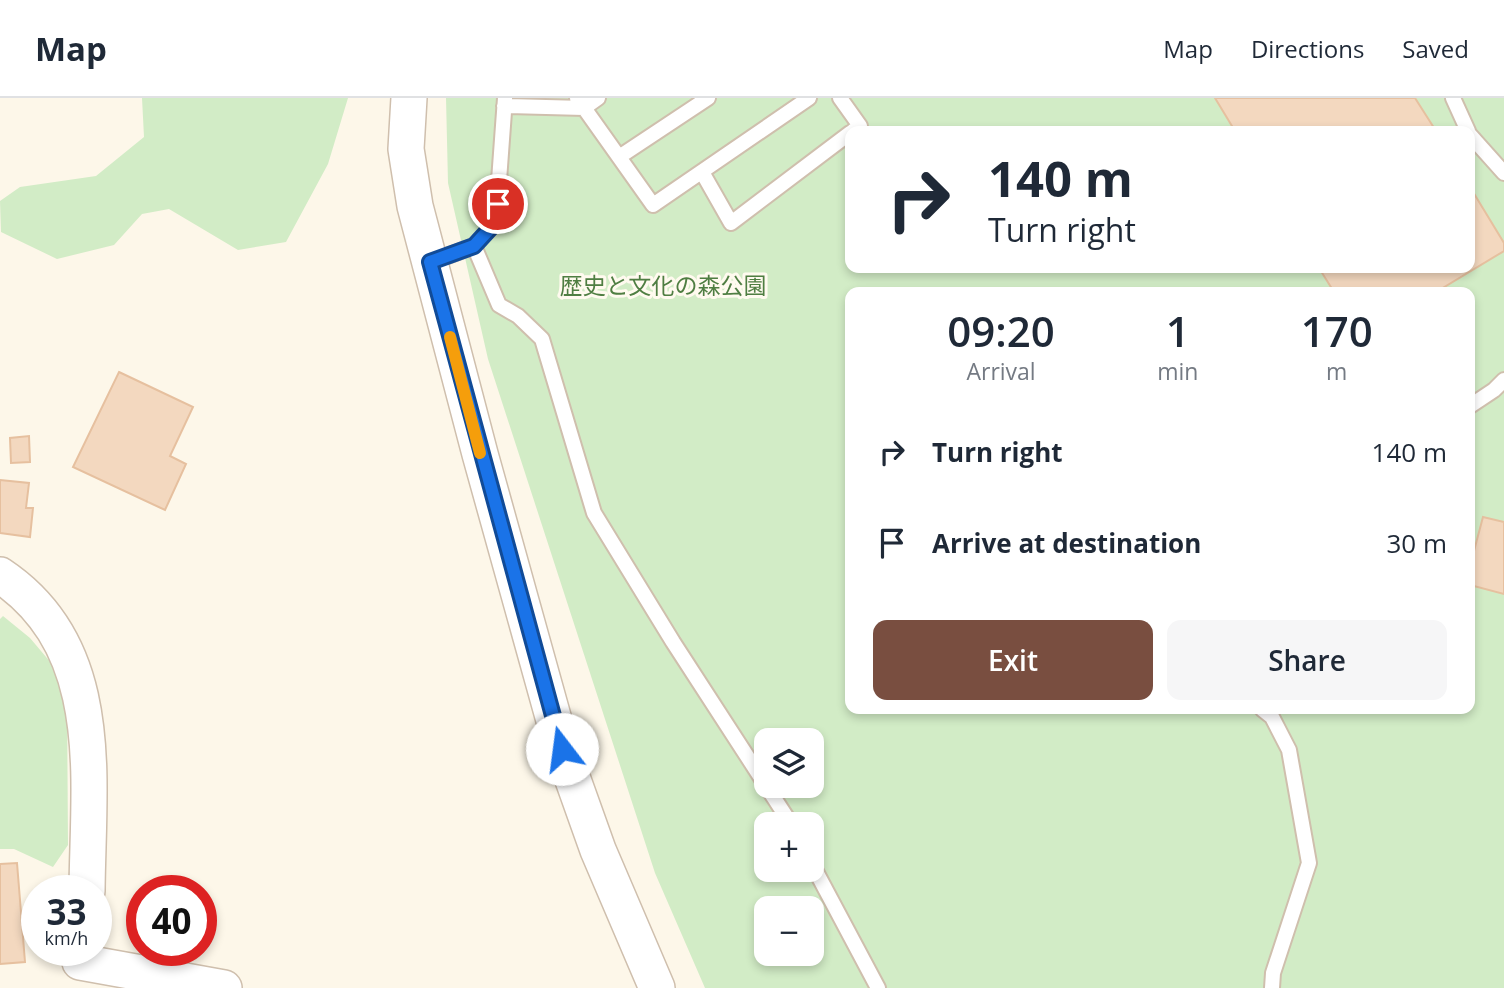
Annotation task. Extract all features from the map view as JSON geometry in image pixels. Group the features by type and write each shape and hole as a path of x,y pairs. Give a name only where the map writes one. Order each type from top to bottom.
{"street":[{"path":"409,98 406,149 415,206 562,749 597,850 657,988"},
{"path":"0,575 17,586 47,617 67,651 82,702 88,745 87,875"},
{"path":"79,967 224,988"}],"lane":[{"path":"430,262 474,246 496,222 505,102 580,103 598,98"},
{"path":"619,157 708,98"},
{"path":"580,103 653,205 809,98"},
{"path":"840,98 860,126"},
{"path":"1453,98 1466,126"},
{"path":"702,172 731,223 845,137"},
{"path":"1475,140 1504,173"},
{"path":"474,246 499,305 518,316 542,340 594,513 782,812"},
{"path":"1475,403 1504,380"},
{"path":"1268,714 1289,750 1309,863 1273,973 1272,988"},
{"path":"822,882 878,988"}],"green space":[{"path":"142,98 348,98 328,164 286,242 238,250 169,209 142,214 114,245 57,259 1,232 0,201 20,187 96,176 144,137"},
{"name":"歴史と文化の森公園","path":"446,98 1504,98 1504,988 705,988 655,873 488,359 448,183"},
{"path":"3,616 30,638 52,664 67,697 68,845 53,867 14,849 0,849 0,619"}],"building":[{"path":"1215,98 1415,98 1433,126 1232,126"},
{"path":"1475,195 1504,243 1504,251 1475,268"},
{"path":"1322,273 1468,273 1444,287 1331,287"},
{"path":"119,372 193,407 170,456 186,464 165,510 73,467"},
{"path":"29,436 30,462 11,463 10,438"},
{"path":"0,480 29,483 26,508 33,508 30,537 0,533"},
{"path":"1483,517 1504,522 1504,594 1475,586 1475,547"},
{"path":"17,863 21,962 0,964 0,864"}],"slow traffic":[{"path":"450,337 480,453"}],"route":[{"path":"498,204 496,222 474,246 430,262 562,749"}]}
